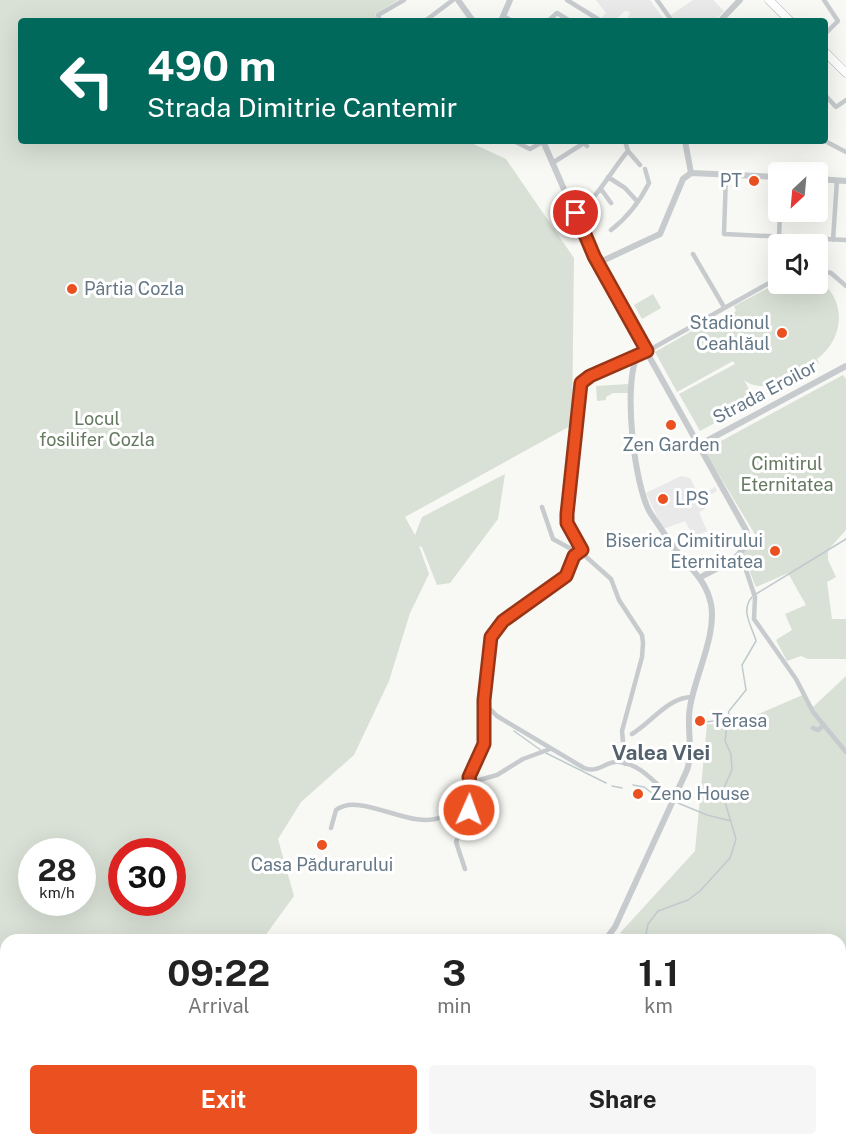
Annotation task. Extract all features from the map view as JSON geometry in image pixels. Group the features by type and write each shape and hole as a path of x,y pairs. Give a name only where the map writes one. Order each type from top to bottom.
{"main road":[{"path":"769,0 787,18"},
{"path":"775,0 792,18"},
{"path":"828,59 846,74"},
{"path":"828,59 846,78"}],"street":[{"path":"379,18 404,0"},
{"path":"428,18 453,0"},
{"path":"458,0 471,18"},
{"path":"502,18 510,0"},
{"path":"567,0 596,18"},
{"path":"657,0 670,18"},
{"path":"723,18 740,0"},
{"path":"824,0 838,21 828,31"},
{"path":"551,18 557,13 565,18"},
{"path":"828,98 836,107 846,100"},
{"path":"828,143 846,152"},
{"path":"521,144 530,148 537,144"},
{"path":"545,144 598,263 746,530 746,544 741,555 701,577"},
{"path":"554,162 582,144"},
{"path":"611,230 630,216 636,200 642,196 649,183 642,167 628,151 626,144"},
{"path":"685,144 690,173"},
{"path":"576,213 601,189 628,151"},
{"path":"598,263 660,234 683,179 690,173 768,177"},
{"path":"726,175 723,233 768,237"},
{"path":"608,177 625,188 636,200"},
{"path":"828,180 846,181"},
{"path":"833,240 837,180"},
{"path":"625,188 631,184"},
{"path":"601,189 611,203"},
{"path":"828,240 846,240"},
{"path":"693,254 724,307"},
{"path":"828,272 846,286"},
{"path":"625,764 622,731 642,657 642,635 619,600 611,579 582,550 567,523 581,383 590,376 637,357 768,283"},
{"path":"610,934 615,927 689,763 689,709 712,614 709,597 701,577 686,562 664,533 649,511 644,497 637,465 632,418 634,364 637,357"},
{"name":"Strada Eroilor","path":"699,445 846,366"},
{"path":"542,507 553,539 573,550 582,550"},
{"path":"465,869 456,842 472,800 471,771 480,757 484,744 487,661 495,631 503,621 566,576 574,556 582,550"},
{"path":"741,555 755,597 754,619 824,725 846,752"},
{"path":"632,734 668,706 684,697 692,697"},
{"path":"484,703 497,716 550,749 590,770 618,762 625,764 646,771 675,797"},
{"path":"813,728 818,730 824,725"},
{"path":"331,828 336,810 345,806 370,808 420,820 438,818 450,810 465,784 497,775 522,759 550,749"}],"shaded area":[{"path":"596,0 650,0 663,18 628,18 630,12 625,11 617,18 601,18 606,13"},
{"path":"693,0 713,0 724,11 717,18 673,18 671,15"},
{"path":"681,476 690,478 699,496 715,487 717,491 701,500 705,509 699,512 707,531 694,537 685,521 663,529 646,493"}],"green space":[{"name":"Locul fosilifer Cozla","path":"0,0 398,0 375,14 376,18 18,18 18,144 474,144 506,159 574,258 572,425 405,517 415,535 422,517 505,474 498,519 450,583 437,585 422,547 419,546 429,574 410,613 389,681 354,755 301,802 278,839 294,896 266,934 0,934"},
{"path":"768,288 768,294 828,294 828,288 838,307 839,318 833,340 827,350 817,359 819,363 784,384 780,379 762,386 753,385 744,380 755,401 700,431 679,394 735,364 733,361 677,392 655,352 711,320 718,332 726,318 736,311 734,306"},
{"path":"653,294 661,308 642,319 634,305"},
{"name":"Cimitirul Eternitatea","path":"843,375 846,379 846,530 828,550 828,560 836,577 827,582 832,619 846,619 846,659 808,659 801,656 787,661 776,640 792,630 785,614 806,605 788,573 756,587 743,555 744,550 759,541 707,455 710,447"},
{"path":"628,384 628,393 613,393 606,397 606,400 597,401 596,386"},
{"path":"846,676 846,934 620,933 695,851 707,724 731,726 805,694 813,707"}],"waterway":[{"path":"756,594 846,539"},
{"path":"646,934 648,924 658,911 688,900 700,891 730,858 736,839 722,792 732,770 731,754 725,741 729,711 746,690 742,665 756,641 747,613 752,597"},
{"path":"706,722 728,719"},
{"path":"514,731 542,751"},
{"path":"546,753 606,783"},
{"path":"633,785 644,787 660,799 667,798"},
{"path":"612,786 622,788"},
{"path":"678,803 707,815 731,821"}],"place":[{"name":"PT","path":"754,181"},
{"name":"Pârtia Cozla","path":"72,289"},
{"name":"Stadionul Ceahlăul","path":"782,333"},
{"name":"Zen Garden","path":"671,425"},
{"name":"LPS","path":"663,499"},
{"name":"Biserica Cimitirului Eternitatea","path":"775,551"},
{"name":"Terasa","path":"700,721"},
{"name":"Zeno House","path":"638,794"},
{"name":"Casa Pădurarului","path":"322,845"}],"district":[{"name":"Valea Viei","path":"661,753"}],"route":[{"path":"469,810 472,800 469,777 484,744 484,700 491,637 499,624 566,576 574,556 582,550 567,523 581,383 590,376 647,351 594,256 576,213"}]}
